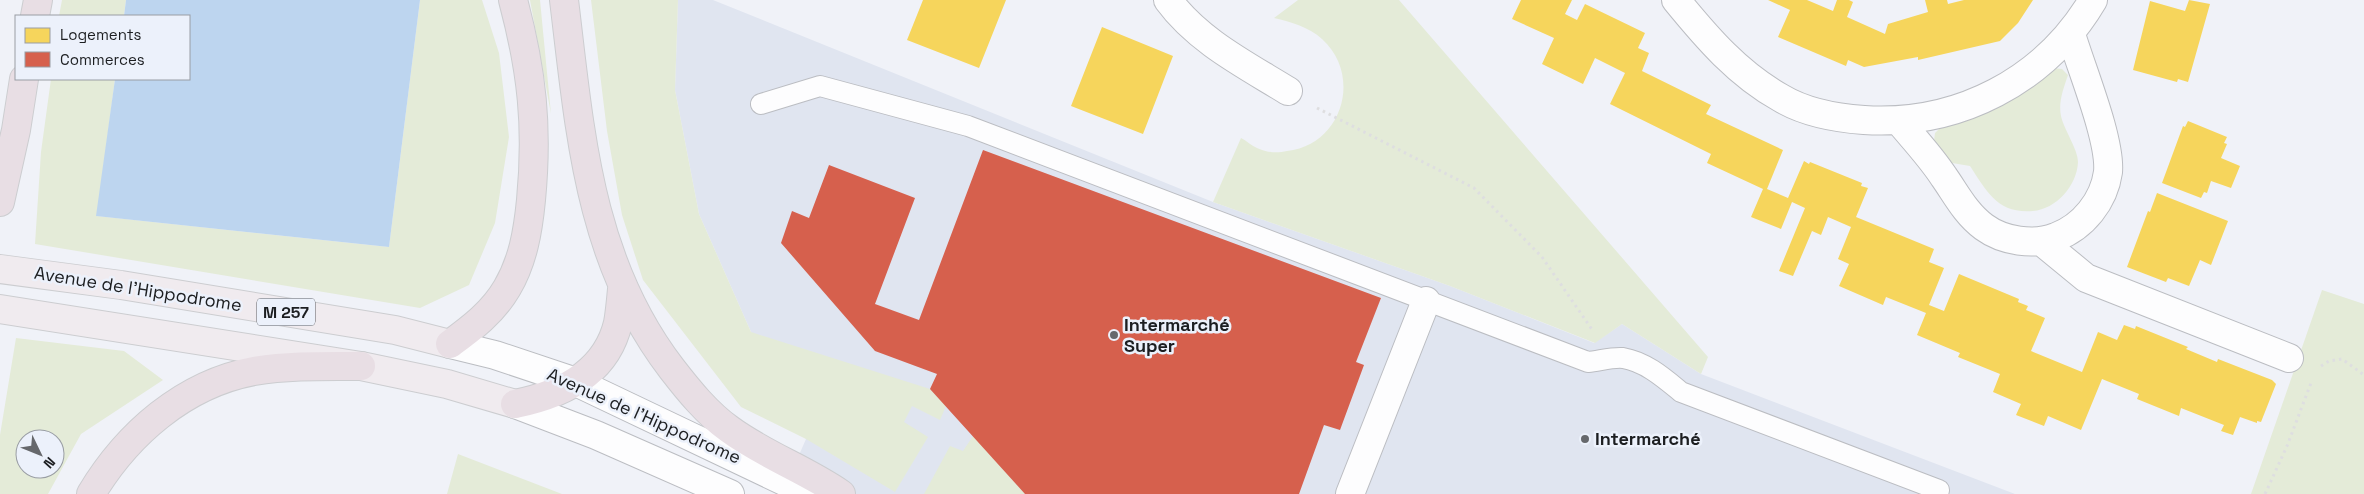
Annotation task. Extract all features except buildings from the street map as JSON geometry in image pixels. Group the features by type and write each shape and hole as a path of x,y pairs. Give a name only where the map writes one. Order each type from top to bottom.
{"highway":[{"path":"35,15 38,0"},
{"path":"450,344 478,324 506,290 516,272 529,222 535,143 534,114 527,57 513,0"},
{"path":"564,0 585,162 600,228 622,289 639,322 660,353 691,392 712,414 750,443 841,494"},
{"path":"0,202 16,130 24,80"},
{"path":"515,404 553,395 576,382 589,370 610,344 618,324 622,289"},
{"path":"91,494 113,462 148,425 189,395 211,383 254,371 314,366 360,366"}],"main road":[{"name":"Avenue de l'Hippodrome","path":"0,269 120,285 395,330 450,344"},
{"name":"Avenue de l'Hippodrome","path":"0,309 132,328 360,366 447,384 515,404"}],"street":[{"path":"1168,0 1192,26 1221,49 1288,91"},
{"path":"1676,0 1731,62 1767,90 1796,106 1813,112 1854,119 1899,121 1946,113 1989,98 2043,62 2071,34 2094,0"},
{"path":"1899,121 1928,156 1971,216 1984,228 2011,238 2041,241 2056,237 2072,229 2086,218 2096,205 2108,172 2104,136 2071,34"},
{"path":"2041,241 2086,278 2289,358"},
{"path":"1350,494 1426,301"},
{"name":"Avenue de l'Hippodrome","path":"450,344 495,355 576,382 811,494"},
{"name":"Avenue de l'Hippodrome","path":"515,404 596,435 730,494"}],"lane":[{"path":"761,104 820,86 968,126 1117,181 1588,362 1622,358 1640,364 1658,374 1681,392 1939,490 1938,494"}],"path":[{"path":"1288,91 1337,119 1474,188 1542,257 1598,338"},
{"path":"2317,369 2329,361 2342,359 2364,375"},
{"path":"2265,494 2287,446 2314,377"}],"shaded area":[{"path":"678,0 713,0 1213,202 1450,286 1594,343 1622,324 1701,374 2015,494 782,494 806,439 751,332 699,214 675,90"}],"green space":[{"path":"62,0 126,0 124,15 59,15"},
{"path":"420,0 482,0 499,53 509,137 495,223 469,285 420,308 35,244 41,152 51,80 115,80 97,216 389,247"},
{"path":"530,0 540,0 551,114"},
{"path":"591,0 678,0 675,90 699,214 751,332 930,389 946,406 940,420 912,406 904,422 928,437 895,492 806,439 741,407 643,280 622,215 607,131"},
{"path":"1298,0 1399,0 1708,357 1701,374 1622,324 1595,343 1450,286 1213,202 1241,138 1261,150 1269,152 1284,152 1306,146 1321,136 1333,123 1340,107 1343,89 1342,71 1335,54 1322,39 1306,28 1274,18"},
{"path":"2053,68 2062,69 2068,75 2062,95 2060,111 2077,157 2077,171 2074,180 2064,195 2050,206 2033,211 2011,209 2002,205 1988,192 1970,166 1952,163 1934,141 1935,133 1942,126"},
{"path":"2322,290 2364,304 2364,494 2251,494"},
{"path":"16,338 124,351 163,380 81,434 65,463 65,429 15,429 15,479 56,479 48,494 0,494 0,435"},
{"path":"973,436 1025,494 924,494 950,446 963,451"},
{"path":"458,454 562,494 447,494"}],"water":[{"path":"126,0 420,0 389,247 96,216 115,80 190,80 190,15 124,15"}],"place":[{"name":"Intermarché Super","path":"1114,335"},
{"name":"Intermarché","path":"1585,439"}]}
